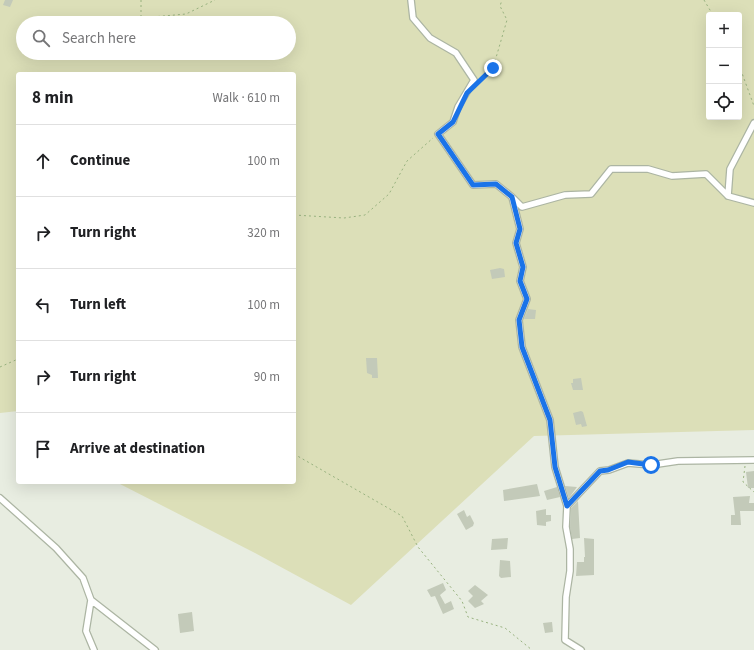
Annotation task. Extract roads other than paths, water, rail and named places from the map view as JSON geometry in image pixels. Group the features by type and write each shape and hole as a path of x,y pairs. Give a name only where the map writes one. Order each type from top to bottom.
{"street":[{"path":"411,0 413,18 430,38 456,53 474,80 458,107 453,122 438,134 473,185 496,184 522,207 565,195 591,194 611,169 648,169 672,176 706,174 728,196 754,203"},
{"path":"728,196 730,169 754,123"},
{"path":"512,197 520,229 516,243 523,267 520,281 527,299 519,320 522,347 550,420 555,467 567,506 566,527 570,549 570,571 566,597 565,640 581,650"},
{"path":"567,506 600,471 608,470 628,462 651,465 678,461 754,460"},
{"path":"0,498 56,548 84,578 91,600 86,631 94,650"},
{"path":"91,600 155,650"}]}
